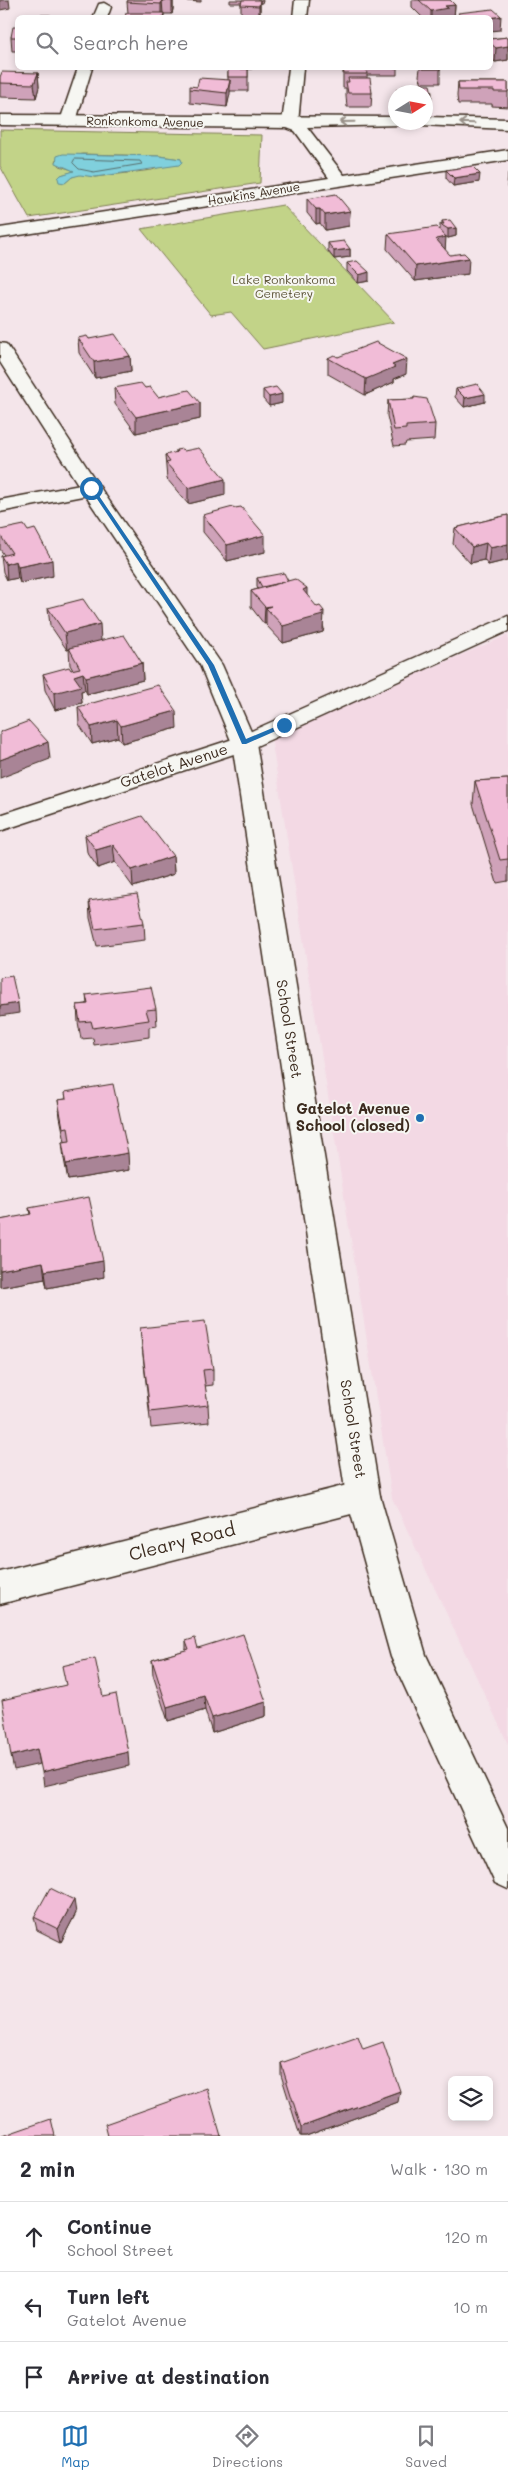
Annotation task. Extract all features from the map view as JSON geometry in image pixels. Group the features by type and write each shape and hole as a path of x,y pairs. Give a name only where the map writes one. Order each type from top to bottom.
{"street":[{"path":"300,15 302,0"},
{"path":"68,121 83,70"},
{"path":"296,70 290,123 300,128 340,181"},
{"name":"Ronkonkoma Avenue","path":"0,120 388,122"},
{"path":"433,122 508,124"},
{"name":"Hawkins Avenue","path":"0,233 508,154"},
{"name":"School Street","path":"0,348 91,488 211,665 244,743 363,1496 409,1657 508,1870"},
{"path":"0,506 91,488"},
{"name":"Gatelot Avenue","path":"0,823 244,743 508,623"},
{"name":"Cleary Road","path":"0,1588 363,1496"}],"shaded area":[{"name":"Gatelot Avenue School (closed)","path":"508,635 508,1744 392,1498 271,737"}],"green space":[{"path":"0,130 262,135 260,183 29,218 0,166","holes":["83,154 159,156 181,159 152,170 95,177 80,174 72,177 65,183 61,175 75,171 60,166 55,160"]},
{"name":"Lake Ronkonkoma Cemetery","path":"283,205 394,322 263,349 231,312 211,315 141,229"}],"water":[{"path":"63,154 159,156 181,159 182,162 179,165 95,177 80,175 72,177 65,183 59,182 58,178 61,175 74,171 56,163 57,156"}],"building":[{"path":"128,0 162,0 161,4 127,2"},
{"path":"242,0 260,0 259,6 241,5"},
{"path":"419,0 450,0 455,5 431,11"},
{"path":"493,9 501,16 493,17 493,15 460,15 458,13"},
{"path":"126,13 164,13 164,15 126,15"},
{"path":"13,27 15,27 15,37 11,37"},
{"path":"508,37 508,46 496,48 493,46 493,39"},
{"path":"228,70 248,70 248,77 228,77"},
{"path":"343,70 366,70 367,74 344,74"},
{"path":"2,72 38,73 34,84 0,83"},
{"path":"199,78 230,80 227,93 190,89 190,86 197,87"},
{"path":"348,78 370,78 372,93 348,93 346,82 349,82"},
{"path":"458,82 508,82 508,92 459,90"},
{"path":"472,166 480,174 454,178 446,170"},
{"path":"336,194 350,211 325,215 307,199"},
{"path":"450,220 456,228 448,229 440,224 444,224 442,221"},
{"path":"437,227 446,237 436,239 450,255 464,253 469,258 416,266 388,234"},
{"path":"344,241 350,249 334,251 328,243"},
{"path":"357,261 369,272 359,275 347,263"},
{"path":"115,334 130,356 94,362 78,338 87,336 89,339"},
{"path":"376,342 407,359 392,365 395,367 366,379 328,358 334,355 338,357"},
{"path":"141,383 145,388 150,387 158,397 189,390 200,403 136,417 114,388"},
{"path":"477,384 485,394 465,398 456,389"},
{"path":"276,387 282,394 269,397 263,390"},
{"path":"414,397 427,399 435,424 406,426 406,429 394,430 388,400 414,399"},
{"path":"199,448 225,479 188,488 166,463 170,462 165,455 177,452 176,450 182,449 184,451"},
{"path":"233,507 241,507 265,535 227,545 203,515"},
{"path":"508,515 508,544 490,548 486,543 472,547 455,528"},
{"path":"24,525 28,531 35,529 52,560 18,567 16,561 6,564 1,556 12,553 0,535 0,530"},
{"path":"284,573 288,581 262,587 257,578"},
{"path":"295,579 307,588 303,590 317,607 320,606 324,611 321,612 323,615 283,626 266,608 271,606 265,607 251,591"},
{"path":"83,599 100,624 65,633 48,608"},
{"path":"124,635 142,663 86,677 83,673 74,676 81,686 54,693 43,674 69,667 71,670 80,668 69,648"},
{"path":"158,685 176,711 121,726 117,720 91,727 78,707"},
{"path":"29,721 48,742 0,760 0,732"},
{"path":"508,779 508,859 500,860 475,781"},
{"path":"142,816 173,856 132,870 113,845 96,850 85,835"},
{"path":"137,894 144,923 95,929 89,901"},
{"path":"12,976 18,1003 0,1006 0,978"},
{"path":"151,987 156,1009 146,1010 149,1020 93,1028 91,1021 80,1022 77,1005 88,1004 86,995"},
{"path":"113,1084 128,1153 66,1164 62,1142 70,1141 68,1127 63,1128 58,1100 66,1099 65,1092"},
{"path":"89,1197 103,1261 45,1271 43,1262 0,1270 0,1220 31,1214 29,1208"},
{"path":"205,1321 213,1369 203,1370 208,1405 150,1412 140,1328"},
{"path":"243,1634 266,1702 212,1718 204,1696 167,1707 152,1660 189,1649 186,1641 195,1638 198,1648"},
{"path":"95,1658 103,1697 116,1694 128,1752 42,1772 37,1749 11,1756 2,1700 66,1685 62,1666"},
{"path":"50,1888 74,1900 58,1929 34,1917"},
{"path":"358,2036 363,2049 383,2042 400,2091 301,2127 281,2063"},
{"path":"207,2088 221,2136 108,2136 105,2124"},
{"path":"51,2119 55,2136 2,2136"}],"place":[{"name":"Gatelot Avenue School (closed)","path":"420,1118"}],"route":[{"path":"91,488 211,665 244,743 284,725"}]}
